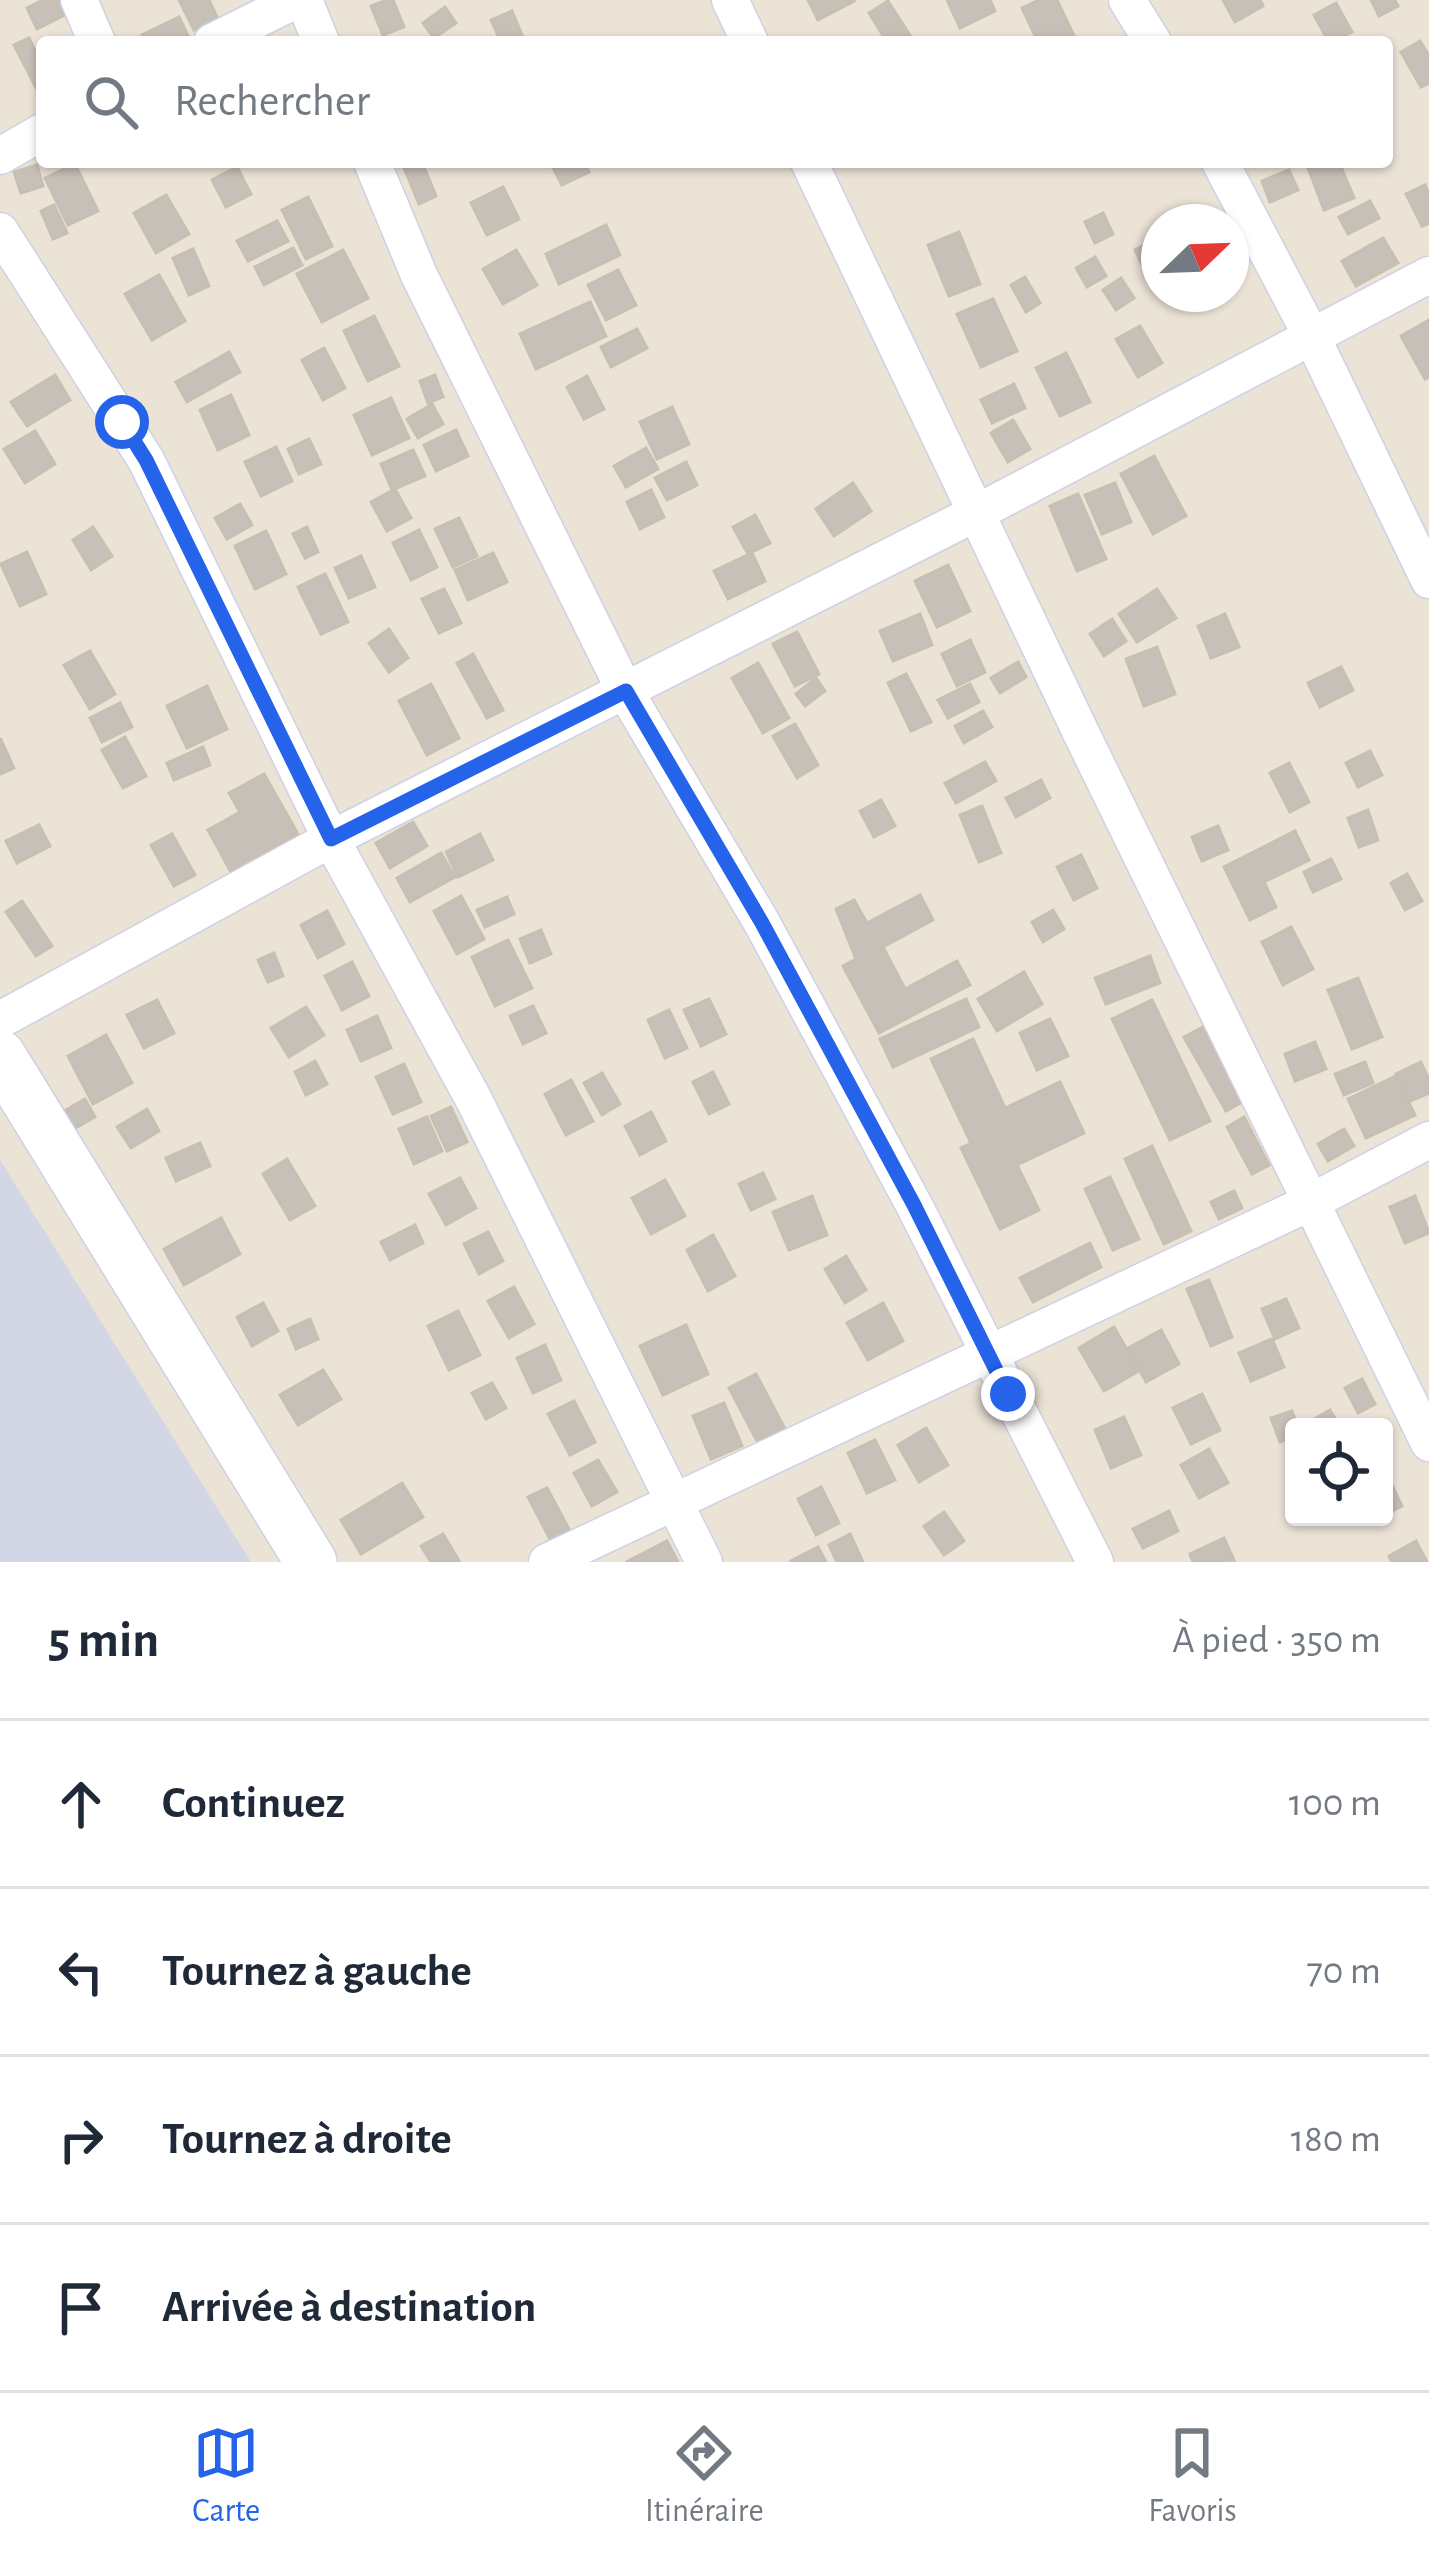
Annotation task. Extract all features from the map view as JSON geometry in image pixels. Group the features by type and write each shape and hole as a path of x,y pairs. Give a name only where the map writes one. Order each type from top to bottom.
{"street":[{"path":"79,0 94,36"},
{"path":"225,36 300,0 318,36"},
{"path":"730,0 748,36"},
{"path":"1126,0 1149,36"},
{"path":"0,156 36,135"},
{"path":"374,168 419,275 626,691 762,923 914,1205 1095,1562"},
{"path":"812,168 1429,1443"},
{"path":"1223,168 1311,335 1429,580"},
{"path":"0,231 146,460 331,839 474,1100 704,1562"},
{"path":"0,1020 331,839 978,512 1429,275"},
{"path":"0,1056 311,1562"},
{"path":"547,1562 1309,1203 1429,1140"}],"shaded area":[{"path":"0,1160 251,1562 0,1562"}],"building":[{"path":"43,0 66,0 72,11 37,29 27,8"},
{"path":"179,0 209,0 218,19 194,30"},
{"path":"393,0 404,27 383,35 371,6"},
{"path":"808,0 853,0 854,1 818,20"},
{"path":"947,0 990,0 995,11 960,28"},
{"path":"1039,0 1057,0 1074,36 1035,36 1022,8"},
{"path":"1223,0 1260,0 1263,6 1235,22"},
{"path":"1371,0 1395,0 1398,6 1379,16"},
{"path":"888,1 910,36 883,36 869,13"},
{"path":"1336,3 1352,32 1326,36 1314,15"},
{"path":"445,7 456,23 433,36 423,23"},
{"path":"512,11 522,36 498,36 491,20"},
{"path":"179,17 188,36 142,36"},
{"path":"29,38 36,53 36,87 14,45"},
{"path":"1420,41 1429,56 1429,83 1421,87 1401,52"},
{"path":"36,165 43,186 21,193 14,172"},
{"path":"77,168 98,211 68,225 45,178"},
{"path":"238,168 251,194 226,207 212,180"},
{"path":"404,168 424,168 436,196 419,204"},
{"path":"553,168 587,168 589,172 562,185"},
{"path":"1308,168 1342,168 1354,198 1324,210"},
{"path":"1289,170 1298,190 1270,202 1262,181"},
{"path":"1425,185 1429,223 1422,226 1406,194"},
{"path":"503,187 519,219 487,235 471,203"},
{"path":"166,195 189,234 156,253 134,213"},
{"path":"308,197 332,246 306,259 282,210"},
{"path":"1370,201 1379,218 1348,234 1339,217"},
{"path":"54,205 67,233 53,239 41,211"},
{"path":"1103,213 1113,234 1095,243 1085,222"},
{"path":"277,221 288,241 248,261 237,241"},
{"path":"606,225 620,255 559,284 546,254"},
{"path":"959,232 980,284 949,296 928,245"},
{"path":"1383,238 1398,263 1356,286 1342,261"},
{"path":"293,248 302,265 264,285 255,267"},
{"path":"193,249 209,286 189,295 173,258"},
{"path":"343,250 368,298 322,322 297,274"},
{"path":"516,250 537,285 503,304 483,269"},
{"path":"1095,257 1106,276 1087,287 1076,268"},
{"path":"618,270 636,305 606,320 588,285"},
{"path":"159,275 185,321 152,340 125,294"},
{"path":"1025,277 1040,303 1026,312 1011,285"},
{"path":"1121,278 1134,298 1116,310 1103,290"},
{"path":"993,299 1017,351 981,367 957,314"},
{"path":"590,302 606,336 536,369 520,334"},
{"path":"374,316 399,366 368,381 344,331"},
{"path":"1429,320 1429,377 1425,379 1401,336"},
{"path":"1140,326 1162,363 1138,377 1116,339"},
{"path":"637,329 647,348 611,367 601,347"},
{"path":"324,348 345,388 323,400 302,360"},
{"path":"229,352 240,372 187,402 176,382"},
{"path":"1066,353 1090,402 1060,416 1036,368"},
{"path":"55,375 70,400 27,426 11,402"},
{"path":"435,375 443,397 428,403 420,381"},
{"path":"587,376 604,409 584,419 567,387"},
{"path":"1014,384 1025,408 992,423 981,400"},
{"path":"231,395 249,435 218,450 200,410"},
{"path":"391,398 409,438 372,455 354,415"},
{"path":"432,404 443,424 418,438 407,419"},
{"path":"672,407 689,444 657,459 640,422"},
{"path":"1013,420 1030,449 1008,462 991,433"},
{"path":"456,430 468,456 436,471 424,445"},
{"path":"35,431 55,464 25,483 4,449"},
{"path":"309,439 321,464 299,474 288,449"},
{"path":"276,447 292,481 261,496 245,462"},
{"path":"646,448 658,469 626,487 614,466"},
{"path":"413,450 425,476 392,490 381,464"},
{"path":"1154,456 1186,516 1153,534 1121,474"},
{"path":"686,462 697,485 667,500 655,478"},
{"path":"853,483 871,511 834,536 816,509"},
{"path":"1115,483 1131,522 1102,534 1085,495"},
{"path":"395,489 411,518 387,531 371,502"},
{"path":"651,490 664,517 640,529 627,502"},
{"path":"1078,494 1106,559 1077,571 1050,506"},
{"path":"240,504 252,525 227,539 215,518"},
{"path":"755,515 770,543 748,554 733,527"},
{"path":"459,518 477,556 453,567 435,529"},
{"path":"93,527 112,556 91,570 73,540"},
{"path":"307,527 318,552 305,558 293,534"},
{"path":"419,530 437,567 411,580 393,543"},
{"path":"266,531 286,574 255,589 235,546"},
{"path":"27,552 46,594 20,606 1,564"},
{"path":"493,553 507,582 468,600 455,570"},
{"path":"752,553 765,581 728,599 714,571"},
{"path":"361,556 375,587 349,598 335,568"},
{"path":"948,565 970,611 937,627 915,581"},
{"path":"325,574 348,622 321,634 298,587"},
{"path":"444,589 461,623 439,633 422,599"},
{"path":"1157,589 1176,618 1137,642 1119,614"},
{"path":"920,614 932,645 893,661 880,631"},
{"path":"1225,614 1239,647 1211,658 1198,626"},
{"path":"1112,619 1126,641 1104,656 1090,634"},
{"path":"389,629 408,658 389,672 369,643"},
{"path":"797,632 819,674 795,686 773,644"},
{"path":"970,640 985,672 957,686 942,654"},
{"path":"1157,647 1175,694 1144,706 1126,659"},
{"path":"90,651 115,694 90,709 64,665"},
{"path":"473,654 503,710 487,718 457,663"},
{"path":"1018,662 1026,677 1000,693 991,678"},
{"path":"758,663 789,718 763,733 732,678"},
{"path":"1341,667 1353,690 1320,707 1308,683"},
{"path":"906,674 931,722 911,731 888,683"},
{"path":"816,678 825,691 805,706 796,694"},
{"path":"431,684 459,738 427,755 399,701"},
{"path":"970,684 979,702 948,718 938,700"},
{"path":"207,686 227,729 187,748 167,706"},
{"path":"120,703 132,727 102,742 90,718"},
{"path":"983,711 992,727 964,743 955,726"},
{"path":"795,724 818,765 797,778 773,736"},
{"path":"125,737 146,776 123,788 102,750"},
{"path":"0,738 14,768 0,774"},
{"path":"203,747 210,765 174,780 167,763"},
{"path":"1370,751 1382,775 1358,787 1346,763"},
{"path":"985,762 996,781 956,803 945,783"},
{"path":"1289,763 1309,802 1290,812 1270,773"},
{"path":"264,774 298,834 231,872 208,830 240,812 229,793"},
{"path":"1041,780 1050,798 1016,817 1006,798"},
{"path":"881,800 895,826 874,837 860,811"},
{"path":"982,806 1001,853 979,862 960,815"},
{"path":"1368,810 1378,840 1359,847 1348,818"},
{"path":"413,822 427,846 390,868 376,843"},
{"path":"39,825 50,846 17,863 6,841"},
{"path":"1218,826 1228,850 1202,861 1192,837"},
{"path":"1295,831 1309,860 1264,882 1276,907 1250,920 1224,867"},
{"path":"172,834 195,875 174,886 151,845"},
{"path":"480,834 493,860 458,877 446,852"},
{"path":"441,853 455,877 410,902 397,878"},
{"path":"1081,855 1097,888 1074,900 1057,867"},
{"path":"1331,859 1341,879 1313,892 1304,872"},
{"path":"1407,874 1422,901 1405,910 1391,883"},
{"path":"920,895 933,920 883,947 905,989 957,961 970,985 879,1033 843,966 856,959 836,909 854,900 867,923"},
{"path":"461,896 484,939 457,954 434,911"},
{"path":"507,897 514,914 485,927 477,910"},
{"path":"22,901 52,946 36,956 6,912"},
{"path":"1053,910 1064,929 1043,942 1032,922"},
{"path":"327,911 344,944 318,958 301,925"},
{"path":"1291,927 1313,969 1283,985 1262,942"},
{"path":"541,930 551,954 530,963 520,939"},
{"path":"508,940 532,988 495,1006 472,957"},
{"path":"274,953 283,976 268,982 258,960"},
{"path":"1150,956 1160,983 1106,1004 1095,978"},
{"path":"352,962 369,996 342,1010 325,976"},
{"path":"1024,972 1042,1004 997,1031 978,999"},
{"path":"1358,978 1382,1037 1352,1049 1328,990"},
{"path":"709,999 726,1034 701,1046 684,1010"},
{"path":"966,999 979,1027 893,1067 880,1039"},
{"path":"157,1000 174,1033 144,1048 127,1015"},
{"path":"1152,1000 1210,1121 1170,1140 1112,1019"},
{"path":"533,1006 546,1033 523,1044 510,1016"},
{"path":"306,1007 324,1035 289,1057 271,1028"},
{"path":"669,1010 687,1048 665,1058 648,1020"},
{"path":"377,1016 391,1048 361,1061 347,1030"},
{"path":"1050,1019 1068,1056 1037,1070 1020,1033"},
{"path":"1203,1027 1244,1101 1226,1111 1184,1037"},
{"path":"106,1035 132,1083 93,1104 68,1056"},
{"path":"973,1039 1005,1108 1060,1082 1084,1133 1017,1165 1039,1210 1000,1229 961,1148 971,1143 931,1059"},
{"path":"1315,1042 1326,1069 1295,1081 1285,1054"},
{"path":"315,1061 327,1084 306,1095 295,1072"},
{"path":"1365,1062 1373,1083 1344,1095 1335,1074"},
{"path":"1421,1062 1429,1093 1408,1102 1396,1074"},
{"path":"404,1064 421,1102 393,1114 376,1077"},
{"path":"713,1072 729,1104 709,1114 693,1082"},
{"path":"602,1073 620,1104 602,1115 584,1083"},
{"path":"1396,1076 1415,1115 1366,1138 1348,1099"},
{"path":"571,1080 593,1121 566,1135 545,1094"},
{"path":"85,1099 95,1117 72,1130 61,1113"},
{"path":"451,1107 467,1142 447,1151 431,1116"},
{"path":"147,1109 159,1131 131,1148 117,1127"},
{"path":"651,1112 666,1141 640,1155 625,1126"},
{"path":"427,1117 442,1151 414,1164 399,1129"},
{"path":"1244,1117 1269,1165 1252,1174 1227,1127"},
{"path":"1344,1129 1354,1146 1328,1161 1318,1144"},
{"path":"200,1143 210,1166 176,1181 166,1158"},
{"path":"1152,1146 1191,1231 1164,1244 1125,1159"},
{"path":"287,1159 315,1206 290,1220 263,1174"},
{"path":"763,1173 775,1199 751,1210 739,1184"},
{"path":"1110,1177 1139,1239 1113,1250 1085,1189"},
{"path":"460,1178 476,1208 446,1225 429,1194"},
{"path":"665,1180 685,1216 651,1234 632,1198"},
{"path":"1234,1191 1242,1208 1219,1219 1211,1202"},
{"path":"812,1196 827,1235 789,1250 773,1212"},
{"path":"1415,1196 1429,1233 1405,1243 1390,1207"},
{"path":"221,1218 240,1254 184,1285 164,1249"},
{"path":"415,1225 423,1243 390,1260 381,1242"},
{"path":"488,1232 503,1261 479,1274 464,1244"},
{"path":"713,1235 735,1276 708,1291 687,1250"},
{"path":"1090,1243 1101,1267 1033,1302 1020,1278"},
{"path":"846,1256 866,1290 845,1303 825,1269"},
{"path":"1209,1280 1232,1337 1211,1346 1187,1289"},
{"path":"514,1287 534,1324 509,1338 488,1301"},
{"path":"1286,1299 1299,1328 1275,1339 1262,1309"},
{"path":"263,1303 278,1331 252,1346 237,1317"},
{"path":"883,1303 903,1341 868,1360 847,1323"},
{"path":"458,1311 480,1355 449,1370 428,1326"},
{"path":"310,1319 318,1339 296,1349 288,1329"},
{"path":"686,1325 708,1374 663,1395 640,1346"},
{"path":"1114,1327 1139,1371 1104,1391 1079,1348"},
{"path":"1161,1330 1179,1364 1146,1382 1128,1348"},
{"path":"1272,1339 1284,1367 1251,1381 1239,1353"},
{"path":"545,1345 561,1380 533,1393 517,1358"},
{"path":"323,1370 341,1399 298,1425 280,1395"},
{"path":"756,1374 784,1427 757,1441 729,1388"},
{"path":"1362,1379 1375,1404 1358,1413 1345,1388"},
{"path":"492,1383 506,1408 486,1419 472,1393"},
{"path":"1202,1394 1220,1430 1191,1444 1173,1408"},
{"path":"574,1401 595,1442 570,1455 548,1414"},
{"path":"724,1403 742,1446 711,1459 693,1416"},
{"path":"1292,1411 1295,1418 1285,1418 1285,1440 1280,1442 1271,1418"},
{"path":"1124,1417 1141,1455 1111,1468 1095,1430"},
{"path":"926,1428 948,1465 919,1482 898,1445"},
{"path":"875,1440 895,1480 867,1493 848,1453"},
{"path":"1209,1449 1228,1483 1199,1498 1181,1465"},
{"path":"598,1460 617,1492 592,1506 574,1473"},
{"path":"402,1483 423,1517 361,1554 341,1520"},
{"path":"821,1487 839,1523 816,1535 798,1499"},
{"path":"547,1488 570,1531 551,1541 528,1497"},
{"path":"1393,1488 1402,1506 1393,1510"},
{"path":"1169,1511 1178,1531 1143,1548 1133,1529"},
{"path":"944,1512 964,1541 944,1555 924,1526"},
{"path":"443,1534 459,1561 431,1562 421,1546"},
{"path":"850,1534 863,1562 837,1562 829,1545"},
{"path":"1224,1538 1234,1560 1193,1562 1190,1554"},
{"path":"667,1541 678,1562 626,1562"},
{"path":"1416,1541 1427,1562 1392,1562 1389,1556"},
{"path":"818,1547 826,1562 791,1561"}],"route":[{"path":"122,422 146,460 331,839 626,691 762,923 914,1205 1008,1394"}]}
